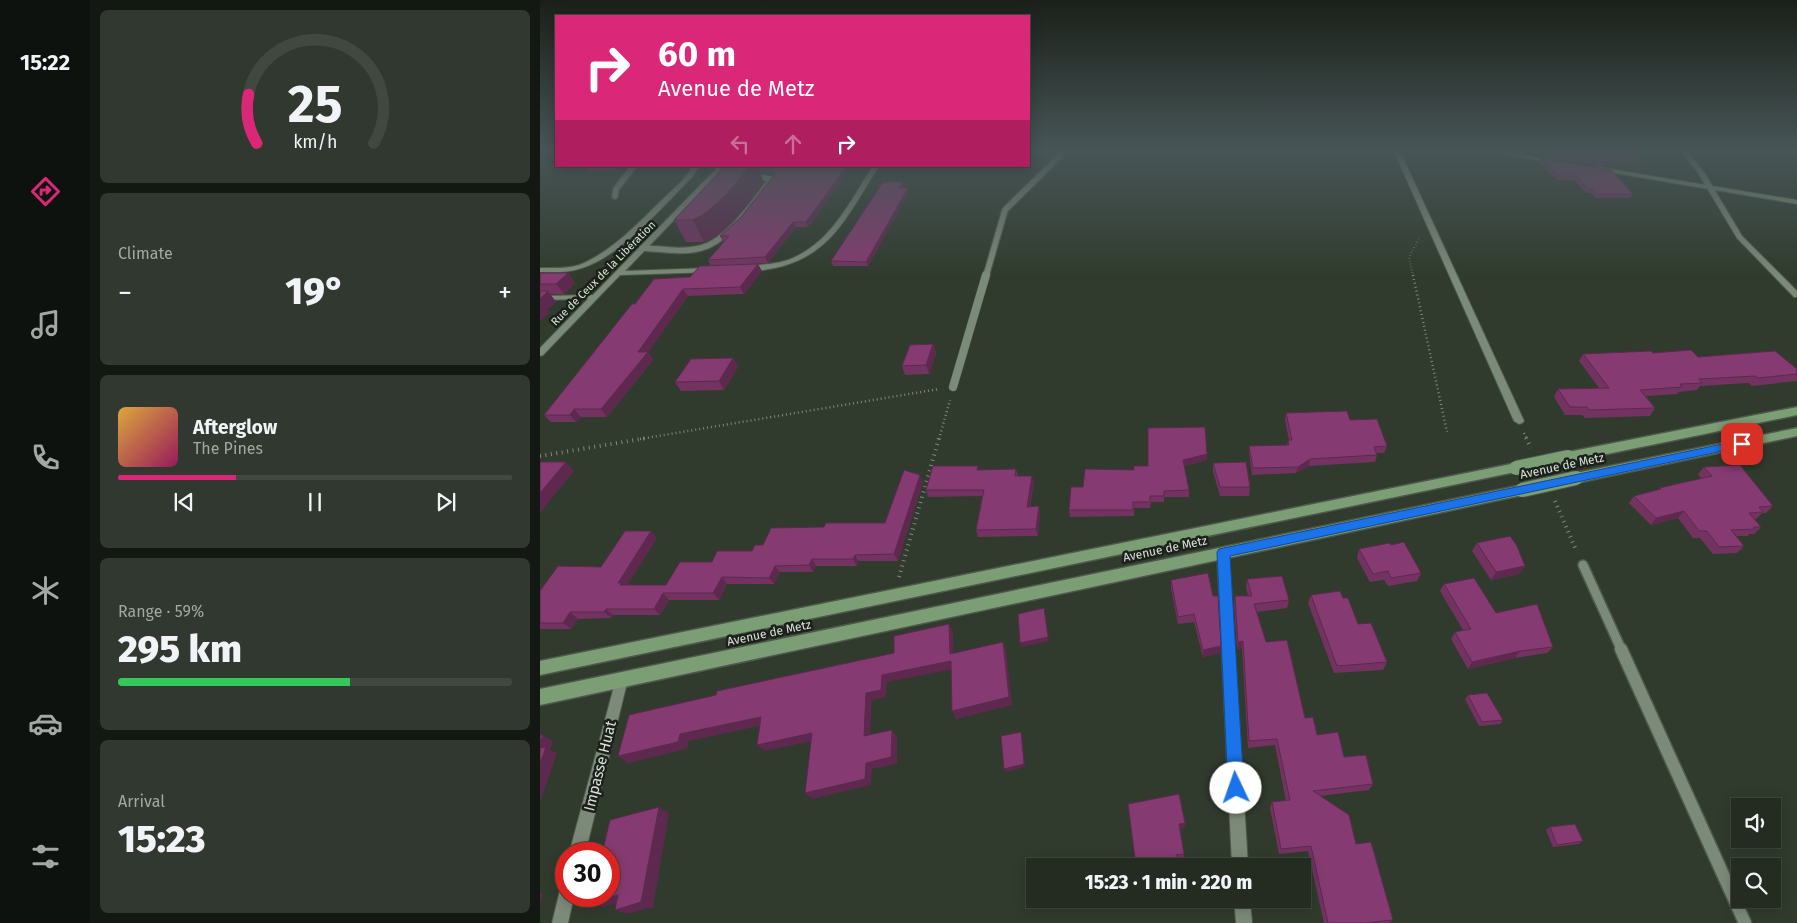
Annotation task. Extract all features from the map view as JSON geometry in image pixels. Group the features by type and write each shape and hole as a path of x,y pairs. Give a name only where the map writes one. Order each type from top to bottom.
{"main road":[{"path":"1739,192 1797,202"},
{"name":"Avenue de Metz","path":"540,668 1797,410"},
{"name":"Avenue de Metz","path":"540,697 1797,432"}],"street":[{"path":"540,270 569,269 601,256 672,192"},
{"name":"Rue de Ceux de la Libération","path":"540,353 698,192"},
{"path":"734,269 781,265 813,252 827,240 859,192"},
{"path":"1415,192 1519,421"},
{"path":"1713,192 1738,236 1797,295"},
{"path":"619,273 714,270"},
{"path":"540,298 595,297"},
{"path":"1223,552 1240,858"},
{"name":"Impasse Huat","path":"580,842 622,679"},
{"path":"560,923 564,907"},
{"path":"1243,908 1244,923"}],"lane":[{"path":"614,196 615,192"},
{"path":"643,248 699,249 720,239 761,192"},
{"path":"954,386 1005,210 1023,192"},
{"path":"1583,565 1745,923"}],"path":[{"path":"1430,225 1414,246 1409,257 1447,432"},
{"path":"540,456 954,386 893,597"}],"building":[{"path":"700,192 728,192 707,212 693,220 674,220"},
{"path":"761,192 828,192 806,222 793,222 765,257 708,260 729,236 720,236 741,217"},
{"path":"876,192 906,192 866,262 831,261"},
{"path":"1595,192 1631,192 1633,194 1597,194"},
{"path":"758,264 740,287 683,289 638,352 648,352 601,409 574,409 570,415 544,415 654,279 690,277 700,266"},
{"path":"540,273 568,273 556,284 540,284"},
{"path":"540,291 548,291 540,299"},
{"path":"933,344 926,365 902,366 910,345"},
{"path":"1691,350 1698,357 1775,351 1797,369 1797,374 1758,378 1755,376 1699,379 1702,383 1680,384 1682,387 1640,390 1655,408 1589,410 1587,407 1570,407 1558,389 1609,388 1583,354 1651,351 1653,353"},
{"path":"733,358 719,381 675,382 691,359"},
{"path":"1347,411 1350,420 1377,419 1387,446 1374,447 1377,455 1310,459 1298,467 1253,468 1249,446 1289,445 1288,440 1292,440 1286,413"},
{"path":"1205,427 1207,454 1183,460 1189,490 1164,491 1164,496 1150,496 1150,502 1133,502 1133,510 1069,510 1071,487 1083,487 1085,469 1134,470 1134,466 1148,466 1148,428"},
{"path":"540,462 566,462 540,493"},
{"path":"1246,462 1250,487 1220,487 1213,463"},
{"path":"1740,465 1773,506 1759,507 1763,512 1749,513 1761,527 1731,530 1744,546 1719,547 1707,531 1699,531 1684,511 1656,518 1634,496 1661,489 1659,488 1712,476 1704,467"},
{"path":"933,466 978,466 977,470 1016,469 1015,476 1032,476 1027,507 1039,506 1036,529 976,530 984,490 926,490"},
{"path":"904,470 920,475 894,554 855,555 853,559 812,559 809,565 775,566 769,578 722,577 713,593 663,593 654,609 606,609 604,612 570,612 563,623 540,623 540,591 558,566 601,567 625,531 651,531 618,583 622,583 620,585 666,585 680,562 712,562 717,551 752,551 755,545 763,545 771,528 824,527 826,523 885,523"},
{"path":"1510,536 1517,546 1525,566 1496,572 1477,543"},
{"path":"1404,542 1421,573 1391,578 1388,571 1373,574 1359,549 1389,543 1391,545"},
{"path":"1208,573 1213,596 1218,596 1221,646 1203,650 1194,614 1178,617 1171,580"},
{"path":"1282,576 1289,600 1254,604 1266,642 1287,640 1305,718 1313,717 1317,735 1338,732 1344,757 1366,755 1373,784 1313,791 1349,815 1356,844 1371,842 1393,920 1365,923 1328,923 1311,846 1281,849 1272,802 1290,800 1277,739 1249,741 1243,641 1238,642 1235,596 1252,596 1247,579"},
{"path":"1474,578 1496,613 1537,604 1553,647 1520,651 1472,662 1455,632 1471,629 1444,584"},
{"path":"1340,591 1343,598 1348,598 1358,624 1371,623 1387,662 1337,666 1311,595"},
{"path":"1044,608 1048,637 1020,643 1018,614"},
{"path":"949,624 950,654 1003,642 1009,697 952,711 951,661 882,675 881,690 866,693 864,736 892,730 891,757 866,763 865,779 805,793 812,733 757,745 761,717 680,734 678,742 618,756 629,715 716,695 717,691 894,653 894,636"},
{"path":"1487,693 1503,720 1482,722 1468,695"},
{"path":"1021,732 1024,764 1004,769 1001,736"},
{"path":"546,747 540,764 540,748"},
{"path":"1179,794 1185,823 1179,824 1184,854 1176,855 1177,858 1135,858 1128,804"},
{"path":"659,807 641,902 615,910 616,907 620,907 620,842 605,842 610,820"},
{"path":"1575,824 1583,841 1557,845 1550,827"}],"route":[{"path":"1236,788 1223,552 1742,444"}]}
